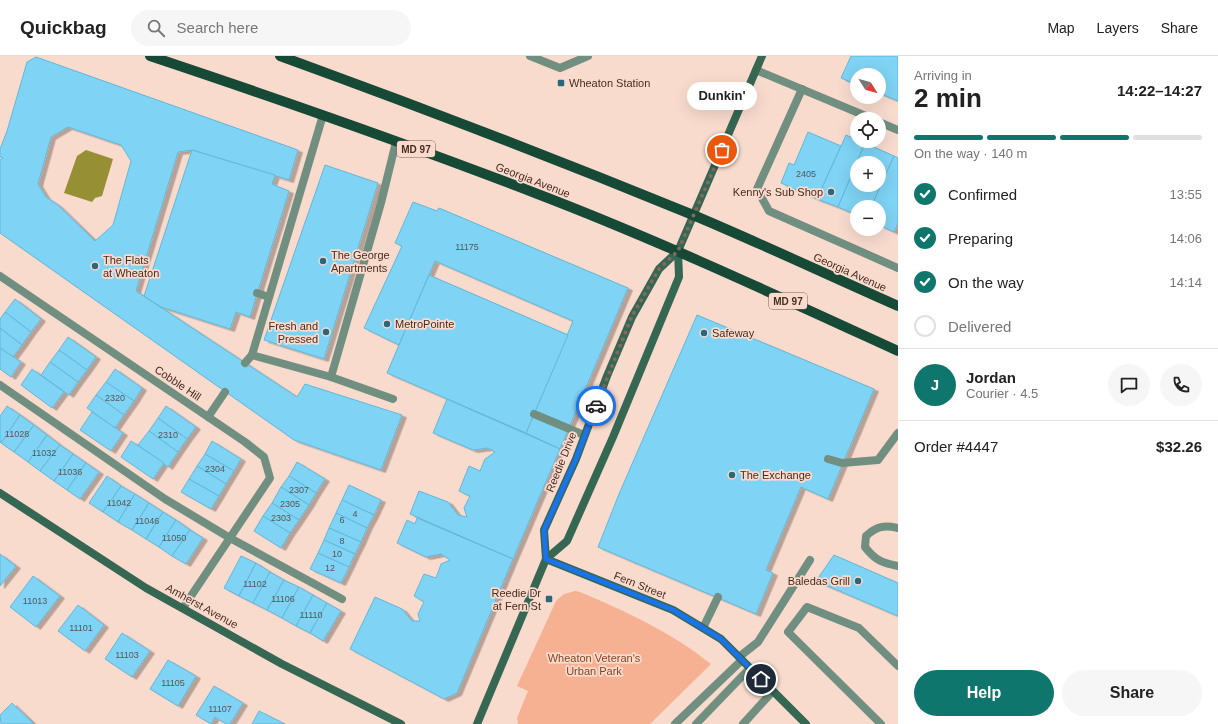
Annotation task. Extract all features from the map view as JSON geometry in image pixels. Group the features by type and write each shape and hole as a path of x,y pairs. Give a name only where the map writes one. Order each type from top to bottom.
{"main road":[{"name":"Georgia Avenue","path":"150,56 323,115 536,193 678,251 898,351"},
{"name":"Georgia Avenue","path":"280,56 422,108 550,158 693,216 898,306"}],"street":[{"path":"530,56 560,68 588,56"},
{"name":"Reedie Drive","path":"477,724 546,559 544,530 576,459 607,376 632,316 659,269 678,251 762,56"},
{"path":"756,70 856,112"},
{"path":"802,90 757,189 769,211 898,268"},
{"path":"245,363 252,354 323,115"},
{"path":"886,125 898,130"},
{"path":"331,377 381,204 396,142"},
{"name":"Reedie Drive","path":"546,559 567,541 613,437 679,277 678,251"},
{"name":"Cobble Hill","path":"0,276 208,417 264,457 270,478 183,608"},
{"path":"258,293 269,297"},
{"path":"252,354 331,377 392,399"},
{"path":"0,385 165,499 230,538 342,599"},
{"path":"208,417 225,392"},
{"path":"534,414 584,436"},
{"path":"828,459 842,463 878,460 898,433"},
{"name":"Amherst Avenue","path":"0,493 146,588 282,664 401,724"},
{"path":"898,528 889,526 874,529 866,536 865,547 872,556 882,563 898,566"},
{"name":"Fern Street","path":"546,559 673,610 721,639 806,724"},
{"path":"675,724 758,642 810,560"},
{"path":"703,628 718,597"},
{"path":"881,724 788,632 807,607 859,628 898,666"},
{"path":"696,724 750,668"},
{"path":"743,724 773,691"}],"green space":[{"name":"Wheaton Veteran's Urban Park","path":"575,591 632,615 664,632 711,664 650,724 518,724 517,718 528,691 517,686 556,601 564,594"}],"shaded area":[{"path":"86,150 113,159 102,196 95,198 92,202 64,193 77,156"}],"building":[{"path":"851,56 898,56 898,101 886,96 886,68 850,68 850,82 841,78"},
{"name":"The Flats at Wheaton","path":"36,57 298,150 289,180 192,150 178,152 136,291 297,397 305,384 402,415 381,470 294,440 0,233 0,160 3,158 0,157 0,149 7,131 27,62","holes":["68,127 121,145 131,161 113,225 95,241 58,205 46,197 38,184 51,137"]},
{"path":"808,132 841,146 817,199 781,183 789,163 794,165"},
{"path":"846,135 850,137 850,148 863,148 860,156 850,156 850,179 838,207 817,199"},
{"path":"863,148 876,148 894,156 886,174 886,156 860,156"},
{"path":"192,150 275,175 272,184 289,191 250,317 236,312 230,329 161,307 144,296"},
{"path":"894,156 898,158 898,223 894,232 886,228 886,200 874,200 878,192 886,192 886,174"},
{"name":"The George Apartments","path":"325,165 378,183 324,359 264,340"},
{"path":"850,179 850,192 878,192 874,200 850,200 850,212 838,207"},
{"name":"MetroPointe","path":"413,202 437,211 439,208 628,288 560,449 526,433 573,321 435,261 399,345 364,328 402,246 395,243"},
{"path":"429,275 568,335 526,433 387,373"},
{"path":"15,299 41,319 31,332 5,312"},
{"path":"5,312 31,332 22,345 0,328 0,319"},
{"name":"The Exchange","path":"697,315 874,389 828,499 801,487 766,570 773,573 756,614 598,547 619,494"},
{"path":"0,328 22,345 13,357 0,348"},
{"path":"68,337 96,357 87,370 59,350"},
{"path":"0,348 21,362 11,377 0,369"},
{"path":"59,350 87,370 78,382 50,362"},
{"path":"50,362 78,382 69,395 41,375"},
{"path":"32,369 64,392 52,408 21,385"},
{"path":"115,369 142,388 134,401 106,382"},
{"path":"106,382 134,401 124,415 96,395"},
{"path":"96,395 124,415 115,428 87,408"},
{"path":"447,399 560,449 513,559 410,514 419,491 448,502 458,515 467,517 464,508 470,496 459,491 469,466 480,471 485,459 495,452 488,448 473,450 433,433"},
{"path":"7,406 20,415 1,443 0,416"},
{"path":"166,406 196,427 187,439 158,418"},
{"path":"92,412 123,433 111,451 80,430"},
{"path":"20,415 34,425 14,452 1,443"},
{"path":"158,418 187,439 178,452 149,431"},
{"path":"34,425 47,435 28,462 14,452"},
{"path":"149,431 178,452 168,467 138,445"},
{"path":"47,435 60,445 40,471 28,462"},
{"path":"131,441 164,463 153,479 121,457"},
{"path":"212,441 241,459 234,471 205,454"},
{"path":"60,445 73,454 54,481 40,471"},
{"path":"73,454 86,463 67,490 54,481"},
{"path":"205,454 234,471 226,484 197,466"},
{"path":"297,462 325,479 316,493 289,476"},
{"path":"86,463 99,472 80,499 67,490"},
{"path":"197,466 226,484 219,496 189,479"},
{"path":"107,476 121,486 103,512 89,503"},
{"path":"289,476 316,493 309,505 281,487"},
{"path":"189,479 219,496 211,509 181,492"},
{"path":"349,485 381,500 374,515 342,500"},
{"path":"121,486 135,494 118,522 103,512"},
{"path":"281,487 309,505 299,520 272,503"},
{"path":"135,494 149,503 132,530 118,522"},
{"path":"342,500 374,515 367,528 336,513"},
{"path":"149,503 163,512 146,539 132,530"},
{"path":"272,503 299,520 290,533 263,516"},
{"path":"163,512 176,520 159,547 146,539"},
{"path":"336,513 367,528 361,542 329,528"},
{"path":"263,516 290,533 281,548 254,531"},
{"path":"417,518 513,559 457,693 444,699 350,649 375,597 402,609 412,621 420,621 418,614 424,602 414,596 424,574 436,578 441,564 450,560 441,554 426,557 397,543 407,520 415,524"},
{"path":"176,520 190,530 172,556 159,547"},
{"path":"329,528 361,542 355,554 324,540"},
{"path":"190,530 203,538 186,564 172,556"},
{"path":"324,540 355,554 349,567 318,553"},
{"path":"318,553 349,567 341,583 310,569"},
{"path":"0,554 16,566 0,586"},
{"path":"834,555 898,583 898,616 816,581"},
{"path":"241,556 256,563 239,596 224,588"},
{"path":"256,563 270,572 253,603 239,596"},
{"path":"270,572 284,580 267,610 253,603"},
{"path":"33,576 60,596 36,627 10,607"},
{"path":"284,580 299,587 282,618 267,610"},
{"path":"299,587 313,595 296,626 282,618"},
{"path":"313,595 327,603 310,633 296,626"},
{"path":"327,603 341,611 323,641 310,633"},
{"path":"78,605 104,625 85,651 58,631"},
{"path":"122,633 150,651 132,677 105,659"},
{"path":"168,660 196,676 178,706 150,689"},
{"path":"214,686 243,703 230,724 226,724 215,717 211,724 196,715"},
{"path":"12,703 34,724 1,724 0,715"},
{"path":"259,711 285,724 252,724"}],"way so far":[{"path":"596,406 632,316 659,269 678,251 722,150"}],"place":[{"name":"Wheaton Station","path":"561,83"},
{"name":"Dunkin'","path":"722,150"},
{"name":"Kenny's Sub Shop","path":"831,192"},
{"name":"The George Apartments","path":"323,261"},
{"name":"The Flats at Wheaton","path":"95,266"},
{"name":"MetroPointe","path":"387,324"},
{"name":"Fresh and Pressed","path":"326,332"},
{"name":"Safeway","path":"704,333"},
{"name":"The Exchange","path":"732,475"},
{"name":"Baledas Grill","path":"858,581"},
{"name":"Reedie Dr at Fern St","path":"549,599"}],"route":[{"path":"596,406 576,459 544,530 546,559 673,610 721,639 761,679"}]}
